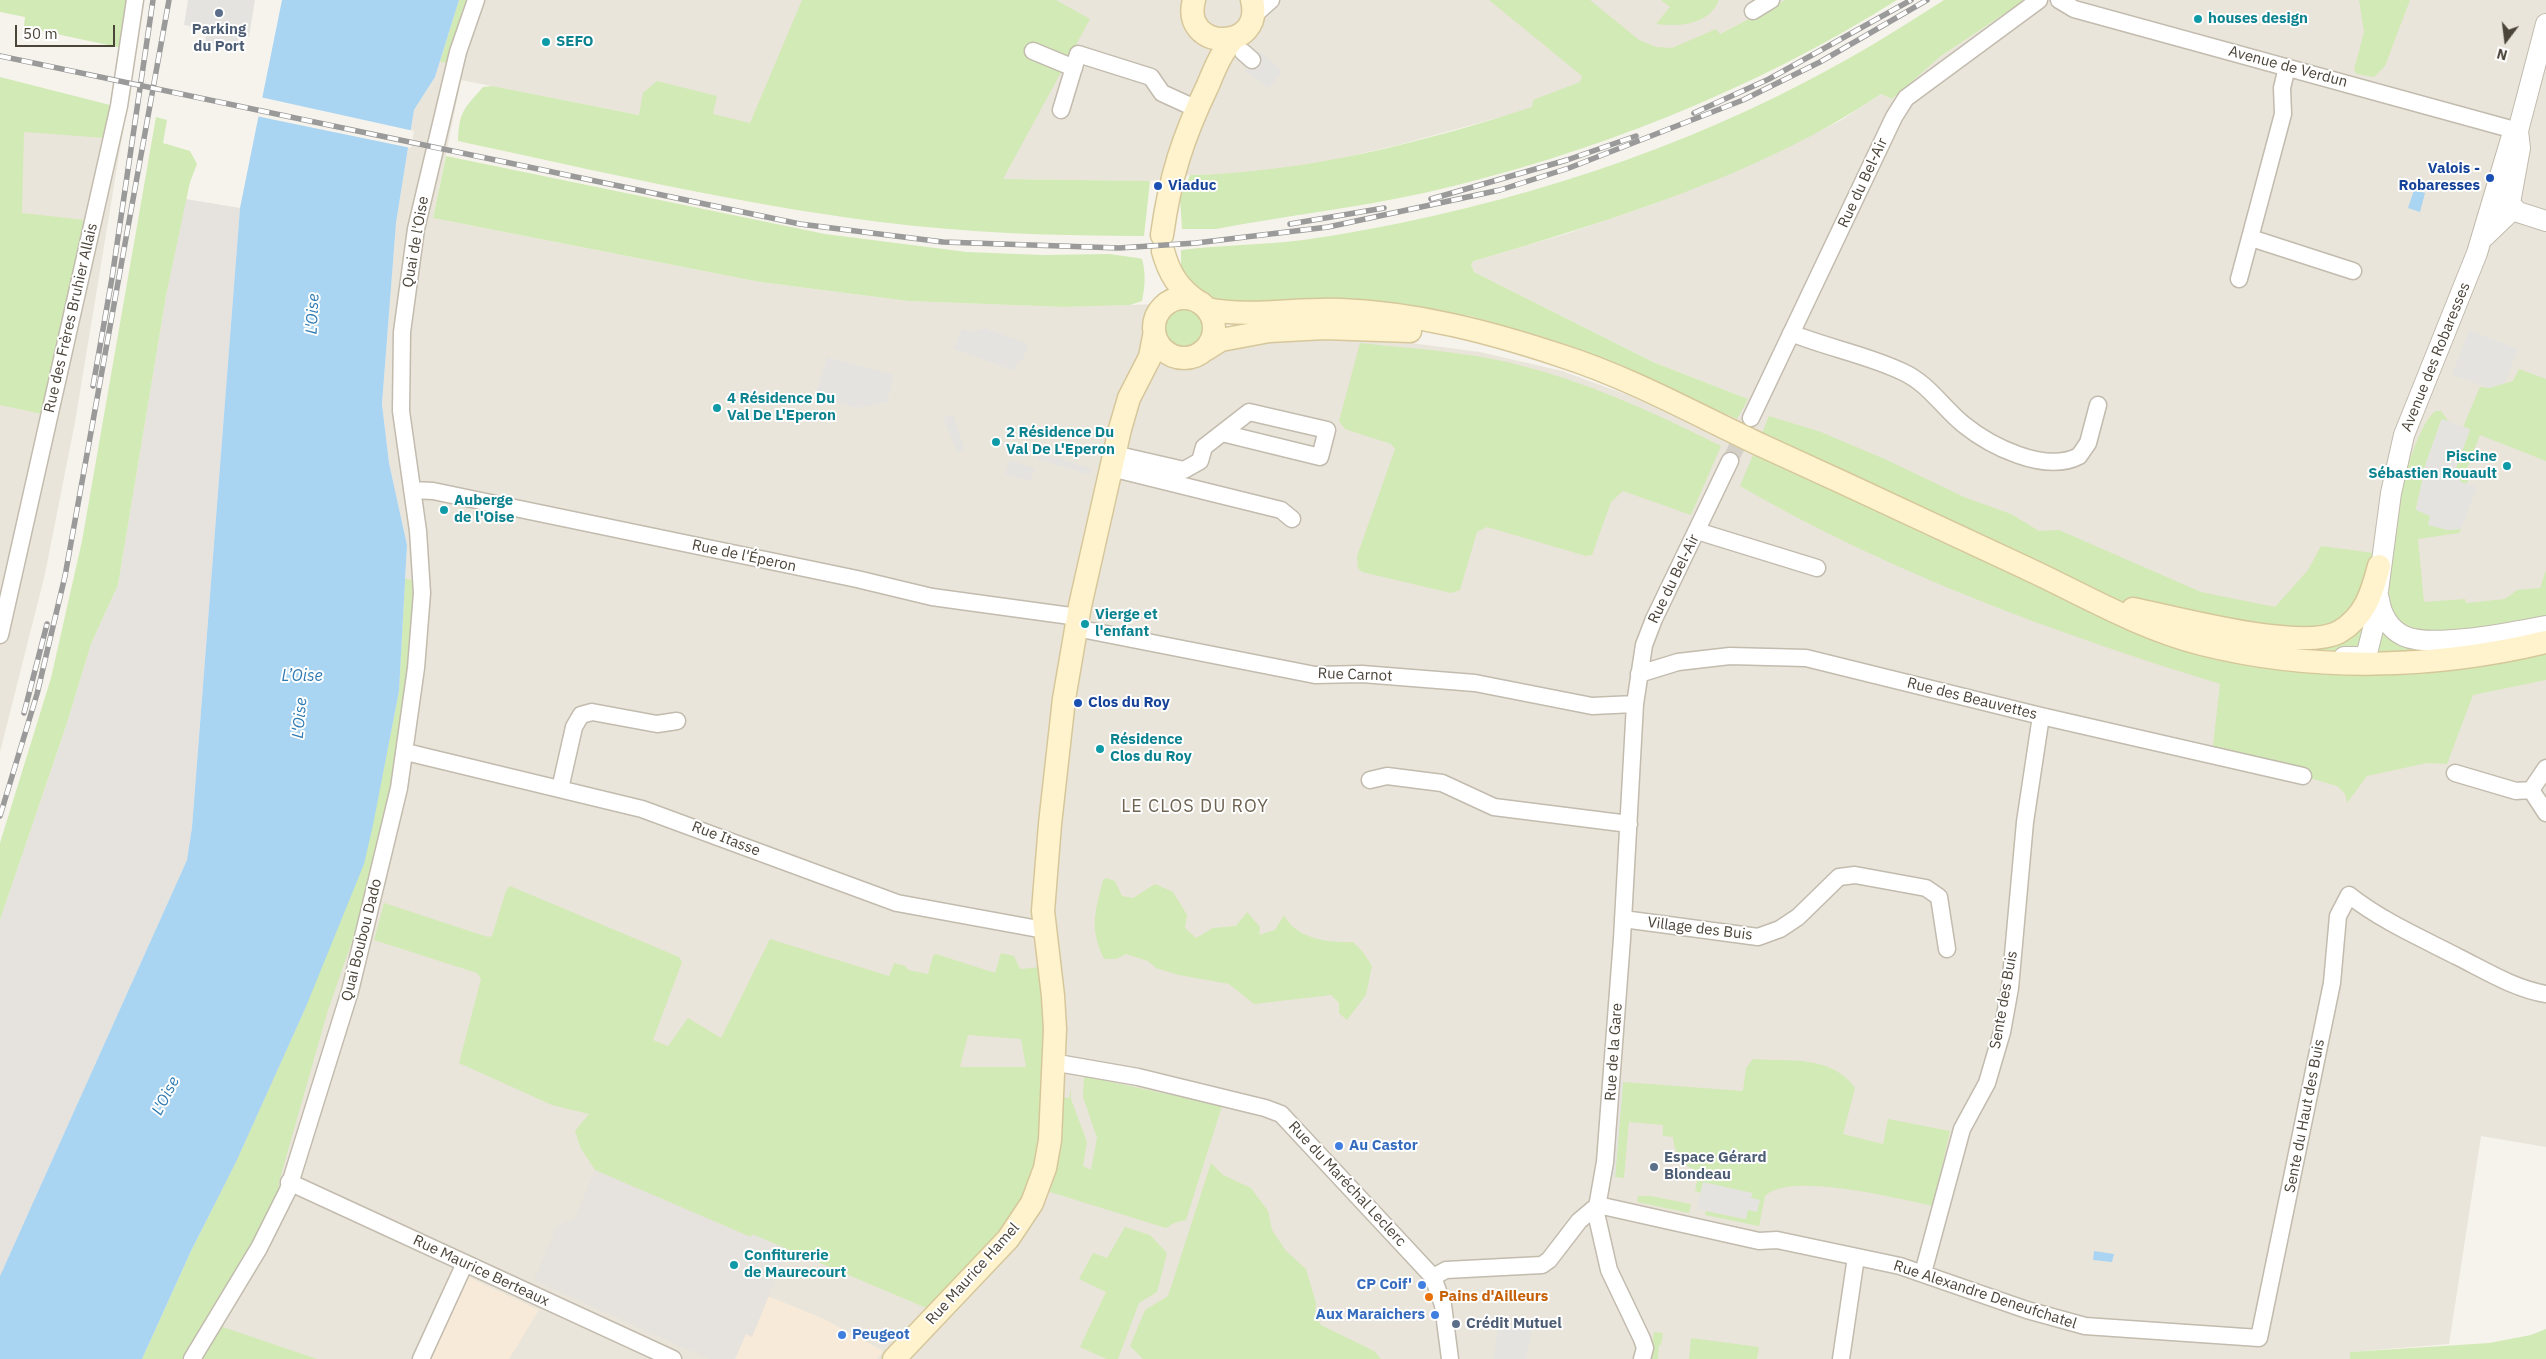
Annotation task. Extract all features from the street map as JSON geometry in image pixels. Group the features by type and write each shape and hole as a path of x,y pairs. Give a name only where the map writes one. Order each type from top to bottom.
{"main road":[{"path":"1191,3 1195,24 1206,35 1243,50"},
{"path":"1243,50 1252,9"},
{"path":"1199,103 1207,70 1206,35"},
{"path":"1162,235 1168,192 1176,160 1199,103 1225,49 1243,50"},
{"path":"1176,358 1162,349 1154,336 1156,316 1161,308 1163,251 1169,271 1178,284 1212,316 1214,334 1205,350"},
{"path":"1161,308 1178,299 1242,313 1312,310 1383,314 1467,328 1582,363 1646,391 2092,601 2150,627 2201,644 2314,661 2401,663 2476,656 2546,642"},
{"path":"1138,381 1176,358 1191,358 1221,340 1238,335 1324,328 1440,332 1532,347"},
{"name":"Rue Maurice Hamel","path":"894,1359 1008,1239 1032,1203 1048,1155 1055,1030 1043,911 1050,824 1064,699 1077,622 1124,411 1150,356 1154,336"},
{"path":"2126,607 2244,631 2301,638 2320,638 2338,632 2360,613 2372,594 2380,566"},
{"path":"2053,581 2126,607 2246,637 2322,647 2368,649 2446,646 2546,628"}],"street":[{"name":"Rue des Frères Bruhier Allais","path":"0,635 119,106 136,0"},
{"name":"Quai de l'Oise","path":"412,490 401,411 400,381 402,332 409,276 416,229 458,52 476,0"},
{"path":"1252,9 1271,0"},
{"path":"1753,10 1771,0"},
{"name":"Rue du Bel-Air","path":"1750,418 1894,117 1906,98 2039,0"},
{"name":"Avenue de Verdun","path":"2059,0 2074,9 2518,130"},
{"name":"Avenue des Robaresses","path":"2368,649 2378,596 2380,566 2393,483 2404,435 2482,238 2504,208 2511,139 2518,130 2546,24"},
{"path":"1033,50 1074,68"},
{"path":"1061,110 1078,54 1151,77 1162,93 1199,103"},
{"path":"2239,279 2284,114 2282,88 2287,67"},
{"path":"2504,208 2546,221"},
{"path":"2251,238 2353,271"},
{"path":"1791,333 1904,372 1936,396 1962,424 1990,443 2024,457 2062,461 2079,456 2088,443 2098,405"},
{"path":"1113,461 1184,470 1200,461 1204,447 1222,433 1249,412 1327,430 1320,457 1222,433"},
{"path":"1113,461 1281,510 1292,519"},
{"name":"Rue du Bel-Air","path":"1636,704 1644,645 1654,619 1730,461"},
{"name":"Rue de l'Éperon","path":"412,490 442,493 857,579 909,592 1077,622"},
{"name":"Quai Boubou Dado","path":"192,1359 259,1248 288,1190 289,1182 337,1038 350,991 406,752 416,668 422,593 420,549 412,490"},
{"path":"1697,531 1817,568"},
{"path":"2378,596 2380,607 2392,627 2403,636 2420,641 2546,628"},
{"name":"Rue Carnot","path":"1077,622 1315,674 1362,674 1475,683 1592,706 1636,704"},
{"path":"2238,651 2359,657 2366,654 2368,649"},
{"name":"Rue des Beauvettes","path":"1639,674 1678,662 1730,656 1806,658 2041,716 2303,776"},
{"name":"Rue de la Gare","path":"1636,704 1606,1162 1598,1205 1597,1224 1607,1264 1642,1339 1644,1348 1642,1359"},
{"path":"560,789 574,727 581,715 592,712 656,724 677,721"},
{"name":"Sente des Buis","path":"1923,1273 1962,1129 1987,1082 2002,1032 2010,988 2025,822 2041,716"},
{"name":"Rue Itasse","path":"406,752 642,809 682,822 897,903 1044,930"},
{"path":"2531,790 2546,768"},
{"path":"2455,774 2516,791 2531,790"},
{"path":"1370,780 1387,776 1442,783 1494,807 1629,824"},
{"path":"2531,790 2546,812"},
{"name":"Village des Buis","path":"1623,919 1758,937 1780,929 1798,917 1839,878 1855,875 1926,888 1939,897 1947,948"},
{"name":"Sente du Haut des Buis","path":"2259,1338 2332,983 2338,916 2349,895 2373,914 2503,979 2527,990 2546,994"},
{"name":"Rue du Maréchal Leclerc","path":"1052,1062 1138,1077 1265,1108 1282,1114 1433,1277 1443,1305 1450,1359"},
{"name":"Rue Maurice Berteaux","path":"289,1182 673,1359"},
{"path":"1433,1277 1446,1270 1542,1265 1549,1260 1579,1220 1598,1205"},
{"name":"Rue Alexandre Deneufchatel","path":"1598,1205 1759,1241 1777,1240 1923,1273 2027,1310 2085,1326 2259,1338"},
{"path":"1841,1359 1856,1257"},
{"path":"421,1359 464,1263"}],"shaded area":[{"name":"Parking du Port","path":"188,0 255,0 249,37 239,35 237,47 205,43 207,29 184,25"},
{"path":"459,0 1785,0 1676,57 1582,92 1512,114 1398,145 1333,160 1261,172 1190,175 1150,181 1003,179 639,115 461,80 433,218 760,282 908,301 1065,307 1192,303 1243,344 1315,337 1380,339 1480,352 1562,371 1633,397 1723,439 1748,399 1653,362 1474,272 1471,264 1474,261 1569,233 1654,204 1761,159 1840,121 1881,94 1892,99 1941,56 2025,0 2546,0 2546,1147 2481,1136 2449,1344 2350,1352 2350,1359 142,1359 305,1009 364,864 399,691 407,545 389,463 382,404 396,223 414,110 435,77"},
{"path":"1259,51 1282,71 1269,88 1244,71"},
{"path":"0,107 125,119 75,422 45,574 0,752"},
{"path":"186,199 240,208 192,827 187,860 0,1276 0,920 67,723 91,644 118,585 166,296"},
{"path":"985,328 1028,344 1023,360 1017,362 1014,371 954,349 962,329 973,332"},
{"path":"2469,330 2518,349 2505,383 2489,388 2452,375"},
{"path":"827,357 894,375 887,402 856,408 815,396"},
{"path":"953,415 965,450 957,452 943,418"},
{"path":"2442,419 2470,429 2455,471 2461,482 2477,487 2461,529 2448,530 2428,525 2430,516 2416,510 2426,463"},
{"path":"1040,452 1092,469 1089,475 1037,459"},
{"path":"1010,460 1035,468 1030,481 1005,474"},
{"path":"1618,1081 1623,1082 1615,1177 1610,1177"},
{"name":"Confiturerie de Maurecourt","path":"595,1170 750,1237 752,1234 788,1249 752,1337 746,1334 735,1359 709,1359 534,1280 557,1226 575,1218"},
{"path":"1703,1182 1752,1193 1751,1198 1760,1200 1757,1212 1748,1210 1746,1219 1697,1209"},
{"path":"451,1269 539,1310 509,1359 412,1359"},
{"path":"768,1296 824,1319 883,1351 877,1359 735,1359 746,1333 751,1336"},
{"path":"1498,1324 1532,1331 1526,1359 1494,1359"}],"green space":[{"path":"0,0 132,0 132,50 42,31 23,35 25,17 0,12"},
{"path":"459,0 467,0 449,63 440,62"},
{"path":"802,0 1056,0 1090,19 1003,179 1150,181 1144,236 1012,233 946,229 827,215 615,175 458,141 461,117 464,111 483,87 492,86 639,115 643,93 657,81 717,96 713,114 750,123"},
{"path":"1489,0 1590,0 1639,40 1656,47 1672,48 1716,29 1720,34 1785,0 1897,0 1843,33 1728,91 1608,139 1547,160 1424,193 1346,208 1216,229 1182,229 1180,198 1190,175 1234,173 1320,162 1406,144 1532,107 1533,100 1580,82 1582,76"},
{"path":"1661,0 1719,0 1708,15 1701,19 1674,25 1656,24 1670,7"},
{"path":"1944,0 2025,0 1941,56 1892,99 1881,94 1835,123 1736,172 1632,212 1474,261 1471,264 1474,272 1653,362 1748,399 1737,419 1587,352 1470,316 1394,304 1244,305 1208,299 1193,288 1181,268 1181,250 1303,240 1367,230 1497,200 1562,182 1626,160 1749,110 1807,81 1876,42"},
{"path":"2359,0 2410,0 2385,66 2374,77 2357,74 2354,70 2364,32"},
{"path":"0,77 114,106 106,138 24,132 22,213 85,220 42,414 0,405"},
{"path":"156,117 167,120 163,143 190,151 197,164 190,182 166,296 118,585 91,644 67,723 0,920 0,843 51,678 82,541"},
{"path":"446,156 825,234 967,252 1043,255 1109,254 1138,258 1142,259 1144,270 1142,301 1130,305 1065,307 908,301 760,282 433,218"},
{"path":"1184,308 1199,314 1205,329 1199,344 1184,350 1169,344 1163,329 1169,314"},
{"path":"1360,343 1488,358 1555,375 1604,392 1721,446 1691,515 1623,491 1611,502 1592,555 1586,556 1487,527 1477,532 1460,590 1451,593 1362,572 1358,568 1357,556 1395,449 1391,444 1345,429 1339,421"},
{"path":"2519,369 2546,379 2546,461 2480,435 2466,471 2471,473 2466,485 2461,482 2454,471 2470,430 2463,427 2480,387 2489,388 2513,381"},
{"path":"2436,411 2441,411 2449,422 2441,420 2426,463 2416,509 2430,516 2429,525 2448,530 2461,529 2459,533 2418,539 2424,602 2465,599 2466,603 2505,599 2517,590 2540,588 2546,570 2546,680 2473,695 2447,764 2427,763 2367,776 2347,803 2345,794 2337,786 2212,754 2220,684 2096,644 1974,598 1855,546 1740,486 1769,416 1821,432 1887,460 1964,497 2011,514 2039,531 2059,530 2201,592 2275,607 2308,570 2321,546 2381,554 2412,454 2428,419"},
{"path":"405,579 414,580 411,638 396,779 356,930 328,1010 279,1182 278,1201 186,1359 142,1359 191,1251 236,1162 305,1009 383,773 399,691"},
{"path":"1106,878 1115,881 1122,896 1133,898 1155,884 1173,892 1187,915 1185,928 1196,938 1213,928 1236,926 1247,912 1260,927 1259,935 1275,930 1284,915 1296,929 1314,938 1334,942 1353,942 1363,952 1372,966 1366,995 1347,1020 1339,1013 1339,1003 1331,995 1254,1004 1229,984 1179,975 1156,968 1148,961 1126,954 1116,959 1104,959 1096,938 1095,920 1103,880"},
{"path":"510,886 679,957 682,962 653,1040 668,1046 688,1018 721,1038 770,939 889,976 894,963 905,966 908,970 928,974 933,956 936,954 995,973 1001,953 1014,956 1020,969 1041,967 1047,1023 1041,1068 1039,1151 1031,1188 1005,1227 931,1310 752,1234 751,1237 595,1170 581,1149 575,1131 589,1114 552,1105 459,1063 481,979 477,973 374,940 384,903 488,937 492,936 506,891","holes":["968,1035 1021,1039 1026,1067 960,1067"]},
{"path":"1753,1059 1808,1062 1834,1070 1845,1077 1855,1088 1843,1134 1883,1144 1888,1119 1950,1131 1933,1206 1846,1189 1797,1186 1778,1189 1765,1196 1759,1226 1705,1215 1706,1211 1745,1219 1752,1193 1703,1183 1701,1193 1695,1191 1699,1171 1688,1167 1680,1158 1675,1148 1673,1137 1663,1136 1663,1125 1629,1122 1624,1178 1615,1177 1623,1082 1743,1091 1746,1068"},
{"path":"1084,1076 1222,1106 1186,1220 1174,1223 1166,1228 1050,1192 1058,1156 1062,1097 1069,1098 1071,1089 1071,1099 1087,1142 1083,1166 1091,1170 1097,1138 1083,1097"},
{"path":"1211,1163 1223,1175 1251,1188 1268,1211 1272,1230 1286,1251 1306,1269 1316,1303 1315,1314 1321,1325 1374,1351 1381,1359 1143,1359 1130,1346 1145,1310 1168,1296"},
{"path":"1638,1196 1651,1196 1691,1204 1689,1213 1637,1202"},
{"path":"1125,1227 1150,1235 1167,1253 1157,1292 1139,1303 1118,1359 1106,1359 1080,1347 1106,1292 1079,1279 1093,1253 1107,1258"},
{"path":"214,1324 317,1359 192,1359"},
{"path":"2546,1329 2546,1359 2350,1359 2350,1352 2489,1343 2531,1335"},
{"path":"1654,1332 1663,1333 1661,1345 1659,1345 1658,1359 1649,1359"},
{"path":"1691,1338 1759,1347 1757,1359 1689,1359"}],"water":[{"name":"L’Oise","path":"282,0 459,0 435,77 414,110 396,223 382,404 389,463 407,545 399,691 373,825 364,864 305,1009 236,1162 191,1251 142,1359 0,1359 0,1276 187,860 192,827 240,208"},
{"path":"2414,190 2425,193 2420,212 2408,208"},
{"path":"2094,1251 2114,1254 2112,1262 2093,1260"}],"pier":[{"path":"260,97 414,131 411,148 256,116"}],"tunnel":[{"path":"1730,461 1746,427"}],"railway":[{"path":"93,386 112,278 153,0"},
{"path":"0,816 37,694 65,576 169,0"},
{"path":"1694,113 1769,79 1911,0"},
{"path":"0,56 800,224 943,242 1119,248 1196,243 1328,227 1500,190 1569,168 1743,100 1820,62 1927,0"},
{"path":"1431,199 1567,160 1636,136"},
{"path":"1290,224 1384,208"},
{"path":"24,713 47,624"}],"place":[{"name":"Parking du Port","path":"219,13"},
{"name":"houses design","path":"2198,19"},
{"name":"SEFO","path":"546,42"},
{"name":"Valois - Robaresses","path":"2490,178"},
{"name":"Viaduc","path":"1158,186"},
{"name":"4 Résidence Du Val De L'Eperon","path":"717,408"},
{"name":"2 Résidence Du Val De L'Eperon","path":"996,442"},
{"name":"Piscine Sébastien Rouault","path":"2507,466"},
{"name":"Auberge de l'Oise","path":"444,510"},
{"name":"Vierge et l'enfant","path":"1085,624"},
{"name":"Clos du Roy","path":"1078,703"},
{"name":"Résidence Clos du Roy","path":"1100,749"},
{"name":"Au Castor","path":"1339,1146"},
{"name":"Espace Gérard Blondeau","path":"1654,1167"},
{"name":"Confiturerie de Maurecourt","path":"734,1265"},
{"name":"CP Coif'","path":"1422,1285"},
{"name":"Pains d'Ailleurs","path":"1429,1297"},
{"name":"Aux Maraichers","path":"1435,1315"},
{"name":"Crédit Mutuel","path":"1456,1324"},
{"name":"Peugeot","path":"842,1335"}],"district":[{"name":"LE CLOS DU ROY","path":"1195,807"}],"water label":[{"name":"L'Oise","path":"313,314"},
{"name":"L'Oise","path":"300,718"},
{"name":"L'Oise","path":"166,1096"}]}
